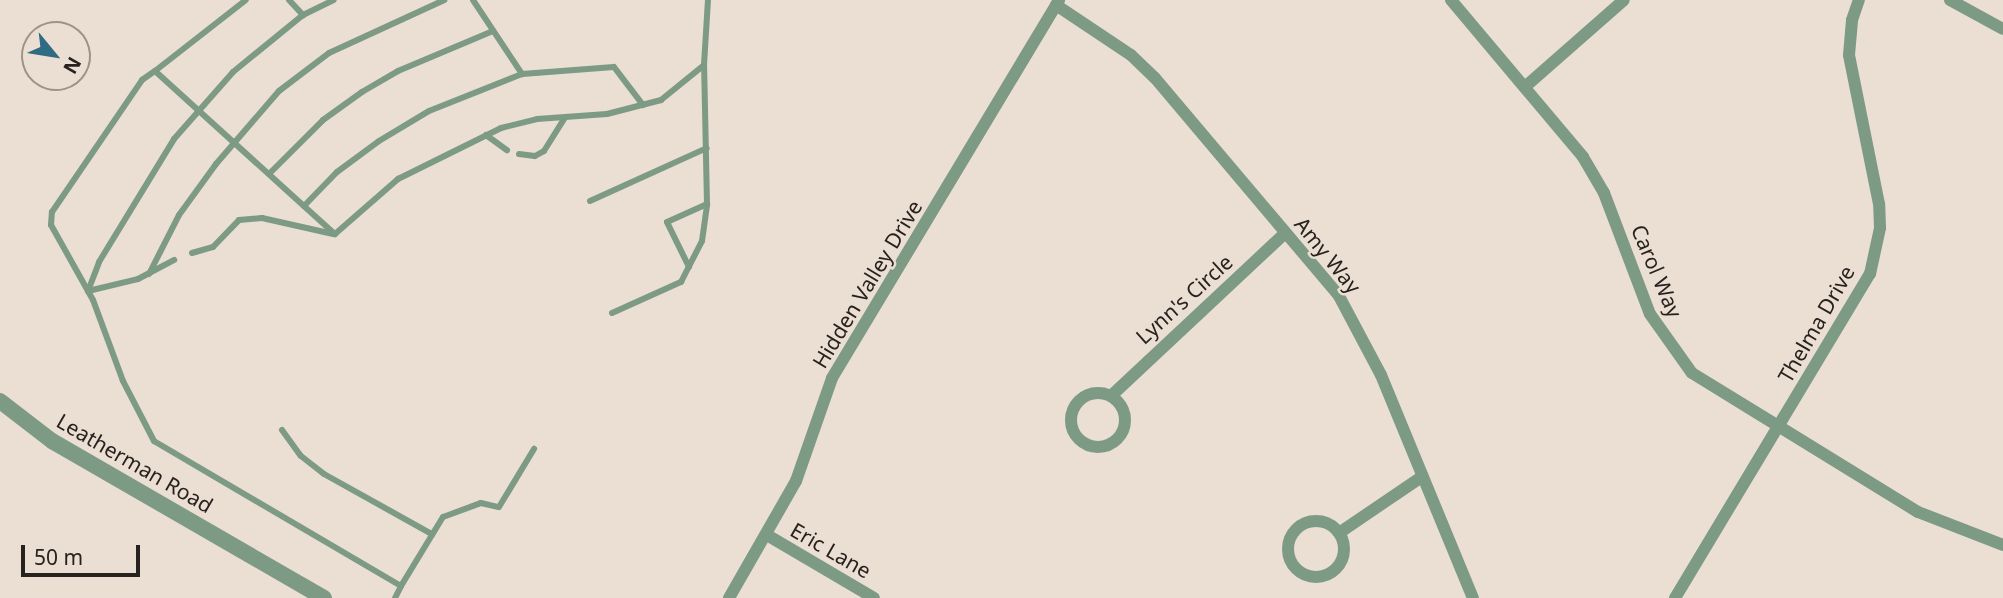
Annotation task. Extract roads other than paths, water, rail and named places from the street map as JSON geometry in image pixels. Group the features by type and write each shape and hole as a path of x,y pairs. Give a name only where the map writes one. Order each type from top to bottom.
{"street":[{"name":"Carol Way","path":"1451,0 1583,157 1604,193 1650,314 1669,345 1692,373 1918,512 2003,545"},
{"path":"1525,86 1624,0"},
{"name":"Thelma Drive","path":"1675,598 1870,274 1876,250 1879,204 1849,55 1852,20 1859,0"},
{"path":"1950,0 2003,29"},
{"name":"Amy Way","path":"1057,3 1147,71 1339,296 1366,344 1420,478 1473,598"},
{"name":"Hidden Valley Drive","path":"729,598 767,536 796,481 832,378 1057,3"},
{"name":"Lynn's Circle","path":"1111,396 1286,233"},
{"name":"Lynn's Circle","path":"1095,393 1111,396 1125,420 1119,438 1103,447 1084,444 1070,424 1074,407 1095,393"},
{"name":"Leatherman Road","path":"0,401 52,441 317,596"},
{"path":"1339,533 1420,478"},
{"path":"1317,521 1339,533 1344,552 1336,569 1308,576 1292,565 1287,548 1300,526 1317,521"},
{"name":"Eric Lane","path":"767,536 874,598"}],"lane":[{"path":"246,0 142,80 52,212 51,225 88,291 122,381 153,441 401,586"},
{"path":"289,0 303,15"},
{"path":"88,291 153,170 198,110 233,72 303,15 334,0"},
{"path":"149,274 179,215 234,142 279,91 329,53 444,0"},
{"path":"472,0 522,74"},
{"path":"612,313 681,282 702,241 707,204 704,65 708,0"},
{"path":"269,174 323,120 362,92 398,71 494,31"},
{"path":"335,234 398,179 486,135 537,119 607,114 661,100 704,65"},
{"path":"304,206 337,172 409,123 522,74 614,67 643,105"},
{"path":"155,71 335,234"},
{"path":"519,155 535,156 544,152 565,117"},
{"path":"486,135 507,150"},
{"path":"590,201 707,148"},
{"path":"689,267 667,222 707,204"},
{"path":"192,253 213,247 239,220 262,218 335,234"},
{"path":"88,291 149,274 174,260"},
{"path":"282,430 301,456 324,474 432,534"},
{"path":"395,598 443,517 481,503 499,507 534,449"}]}
